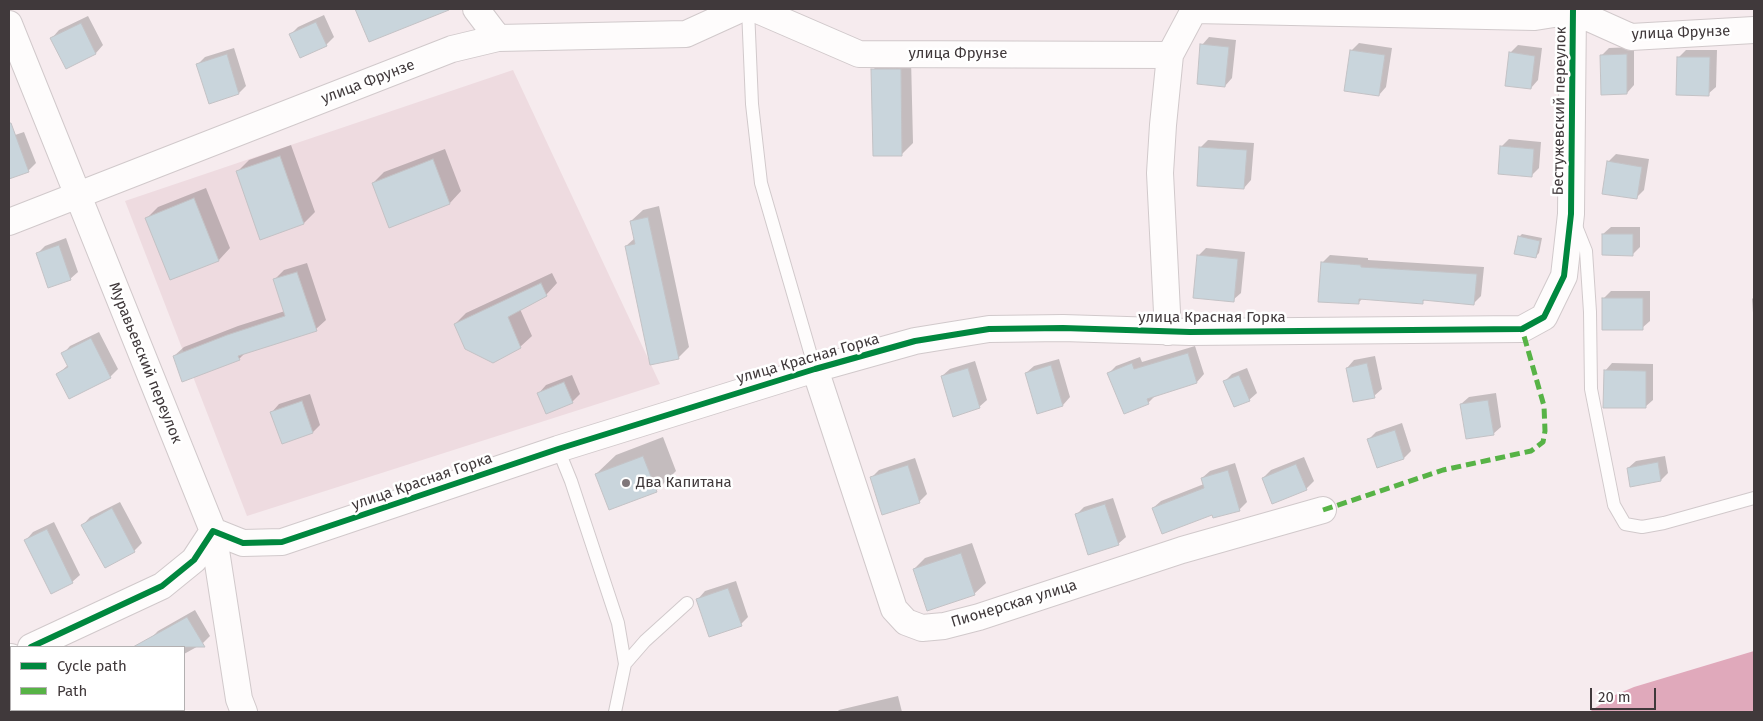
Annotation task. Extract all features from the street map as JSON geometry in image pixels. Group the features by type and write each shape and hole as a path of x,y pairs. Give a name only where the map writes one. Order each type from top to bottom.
{"street":[{"path":"476,9 498,38"},
{"name":"улица Фрунзе","path":"9,222 452,49 498,38 686,34 741,9"},
{"name":"улица Фрунзе","path":"755,9 859,54 1170,55"},
{"path":"1168,332 1160,173 1170,55 1193,9 1535,17 1573,10"},
{"name":"улица Фрунзе","path":"1573,10 1631,37 1754,30"},
{"name":"Бестужевский переулок","path":"1571,214 1573,10"},
{"name":"Муравьевский переулок","path":"9,24 213,531 239,699 244,712"},
{"name":"улица Красная Горка","path":"213,531 243,543 282,542 558,449 815,368 915,342 989,329 1064,328 1168,332 1522,329 1544,317 1564,276 1571,214"},
{"name":"Пионерская улица","path":"815,368 894,609 906,622 922,628 944,626 979,617 1182,550 1323,510"},
{"path":"33,646 162,586 194,560 213,531"}],"lane":[{"path":"748,9 752,104 761,183 815,368"},
{"path":"1571,214 1586,251 1590,312 1591,389 1614,505 1625,524 1642,527 1664,523 1754,498"},
{"path":"558,449 571,481 618,624 625,664 615,712"},
{"path":"625,664 645,641 687,603"}],"shaded area":[{"path":"513,70 660,384 247,516 125,201"},
{"path":"1754,651 1754,712 1589,712 1615,695 1634,687"}],"building":[{"path":"355,9 449,9 449,10 369,42"},
{"path":"316,22 327,46 300,58 289,34"},
{"path":"81,23 96,54 66,69 50,38"},
{"path":"1200,44 1229,47 1225,87 1197,84"},
{"path":"1350,50 1385,55 1379,96 1344,91"},
{"path":"1509,52 1535,56 1531,89 1505,86"},
{"path":"227,54 239,94 209,104 196,64"},
{"path":"1627,54 1627,94 1601,95 1600,55"},
{"path":"1677,57 1710,57 1709,96 1676,95"},
{"path":"871,69 901,69 902,156 873,156"},
{"path":"9,123 11,123 29,172 9,179"},
{"path":"1500,146 1534,149 1532,177 1498,174"},
{"path":"1199,147 1247,150 1244,189 1197,186"},
{"path":"280,156 304,224 260,240 236,171"},
{"path":"433,159 450,204 389,228 372,183"},
{"path":"1607,161 1642,167 1637,199 1602,194"},
{"path":"194,198 219,261 170,280 145,218"},
{"path":"648,217 679,359 650,365 625,246 635,244 630,221"},
{"path":"1602,234 1633,234 1633,256 1602,255"},
{"path":"1518,236 1540,241 1536,258 1514,254"},
{"path":"59,245 71,280 48,288 36,253"},
{"path":"1197,255 1238,259 1234,302 1193,298"},
{"path":"1321,262 1361,265 1361,267 1477,274 1474,305 1423,300 1423,304 1359,299 1359,304 1318,302"},
{"path":"297,272 317,331 238,356 240,360 182,382 173,356 227,335 285,316 273,279"},
{"path":"541,283 547,296 508,317 521,348 493,363 465,349 454,324"},
{"path":"1602,298 1643,298 1643,330 1602,330"},
{"path":"91,338 111,378 69,399 56,374 68,367 61,353"},
{"path":"1188,353 1197,383 1147,399 1149,404 1124,414 1107,373 1132,363 1134,369"},
{"path":"1367,363 1375,398 1353,402 1346,368"},
{"path":"1051,365 1063,406 1037,414 1025,373"},
{"path":"968,368 980,408 953,417 941,376"},
{"path":"1604,370 1646,371 1646,408 1603,408"},
{"path":"1239,375 1250,401 1234,407 1223,381"},
{"path":"564,382 573,403 546,414 537,393"},
{"path":"1488,400 1494,435 1466,439 1460,404"},
{"path":"302,401 313,433 282,444 270,412"},
{"path":"1395,430 1404,459 1377,468 1367,439"},
{"name":"Два Капитана","path":"643,456 657,492 609,510 595,474"},
{"path":"1658,462 1661,481 1630,487 1627,468"},
{"path":"1296,464 1307,490 1272,504 1262,478"},
{"path":"908,465 920,503 882,515 870,477"},
{"path":"1228,470 1240,511 1213,518 1212,515 1162,534 1152,508 1204,488 1201,478"},
{"path":"1105,504 1119,545 1088,555 1075,514"},
{"path":"112,508 135,552 105,568 81,525"},
{"path":"47,529 73,583 51,594 24,540"},
{"path":"961,553 975,595 927,611 913,569"},
{"path":"728,588 742,626 709,637 696,599"},
{"path":"187,617 205,647 185,646 135,646"}],"marked path":[{"path":"1323,510 1443,470 1531,451 1543,442 1545,431 1544,406 1522,329"}],"cycle path":[{"path":"33,646 162,586 194,560 213,531 243,543 282,542 558,449 815,369 915,341 989,329 1063,328 1190,332 1522,329 1544,317 1564,276 1571,214 1573,9"}],"place":[{"name":"Два Капитана","path":"626,483"}]}
